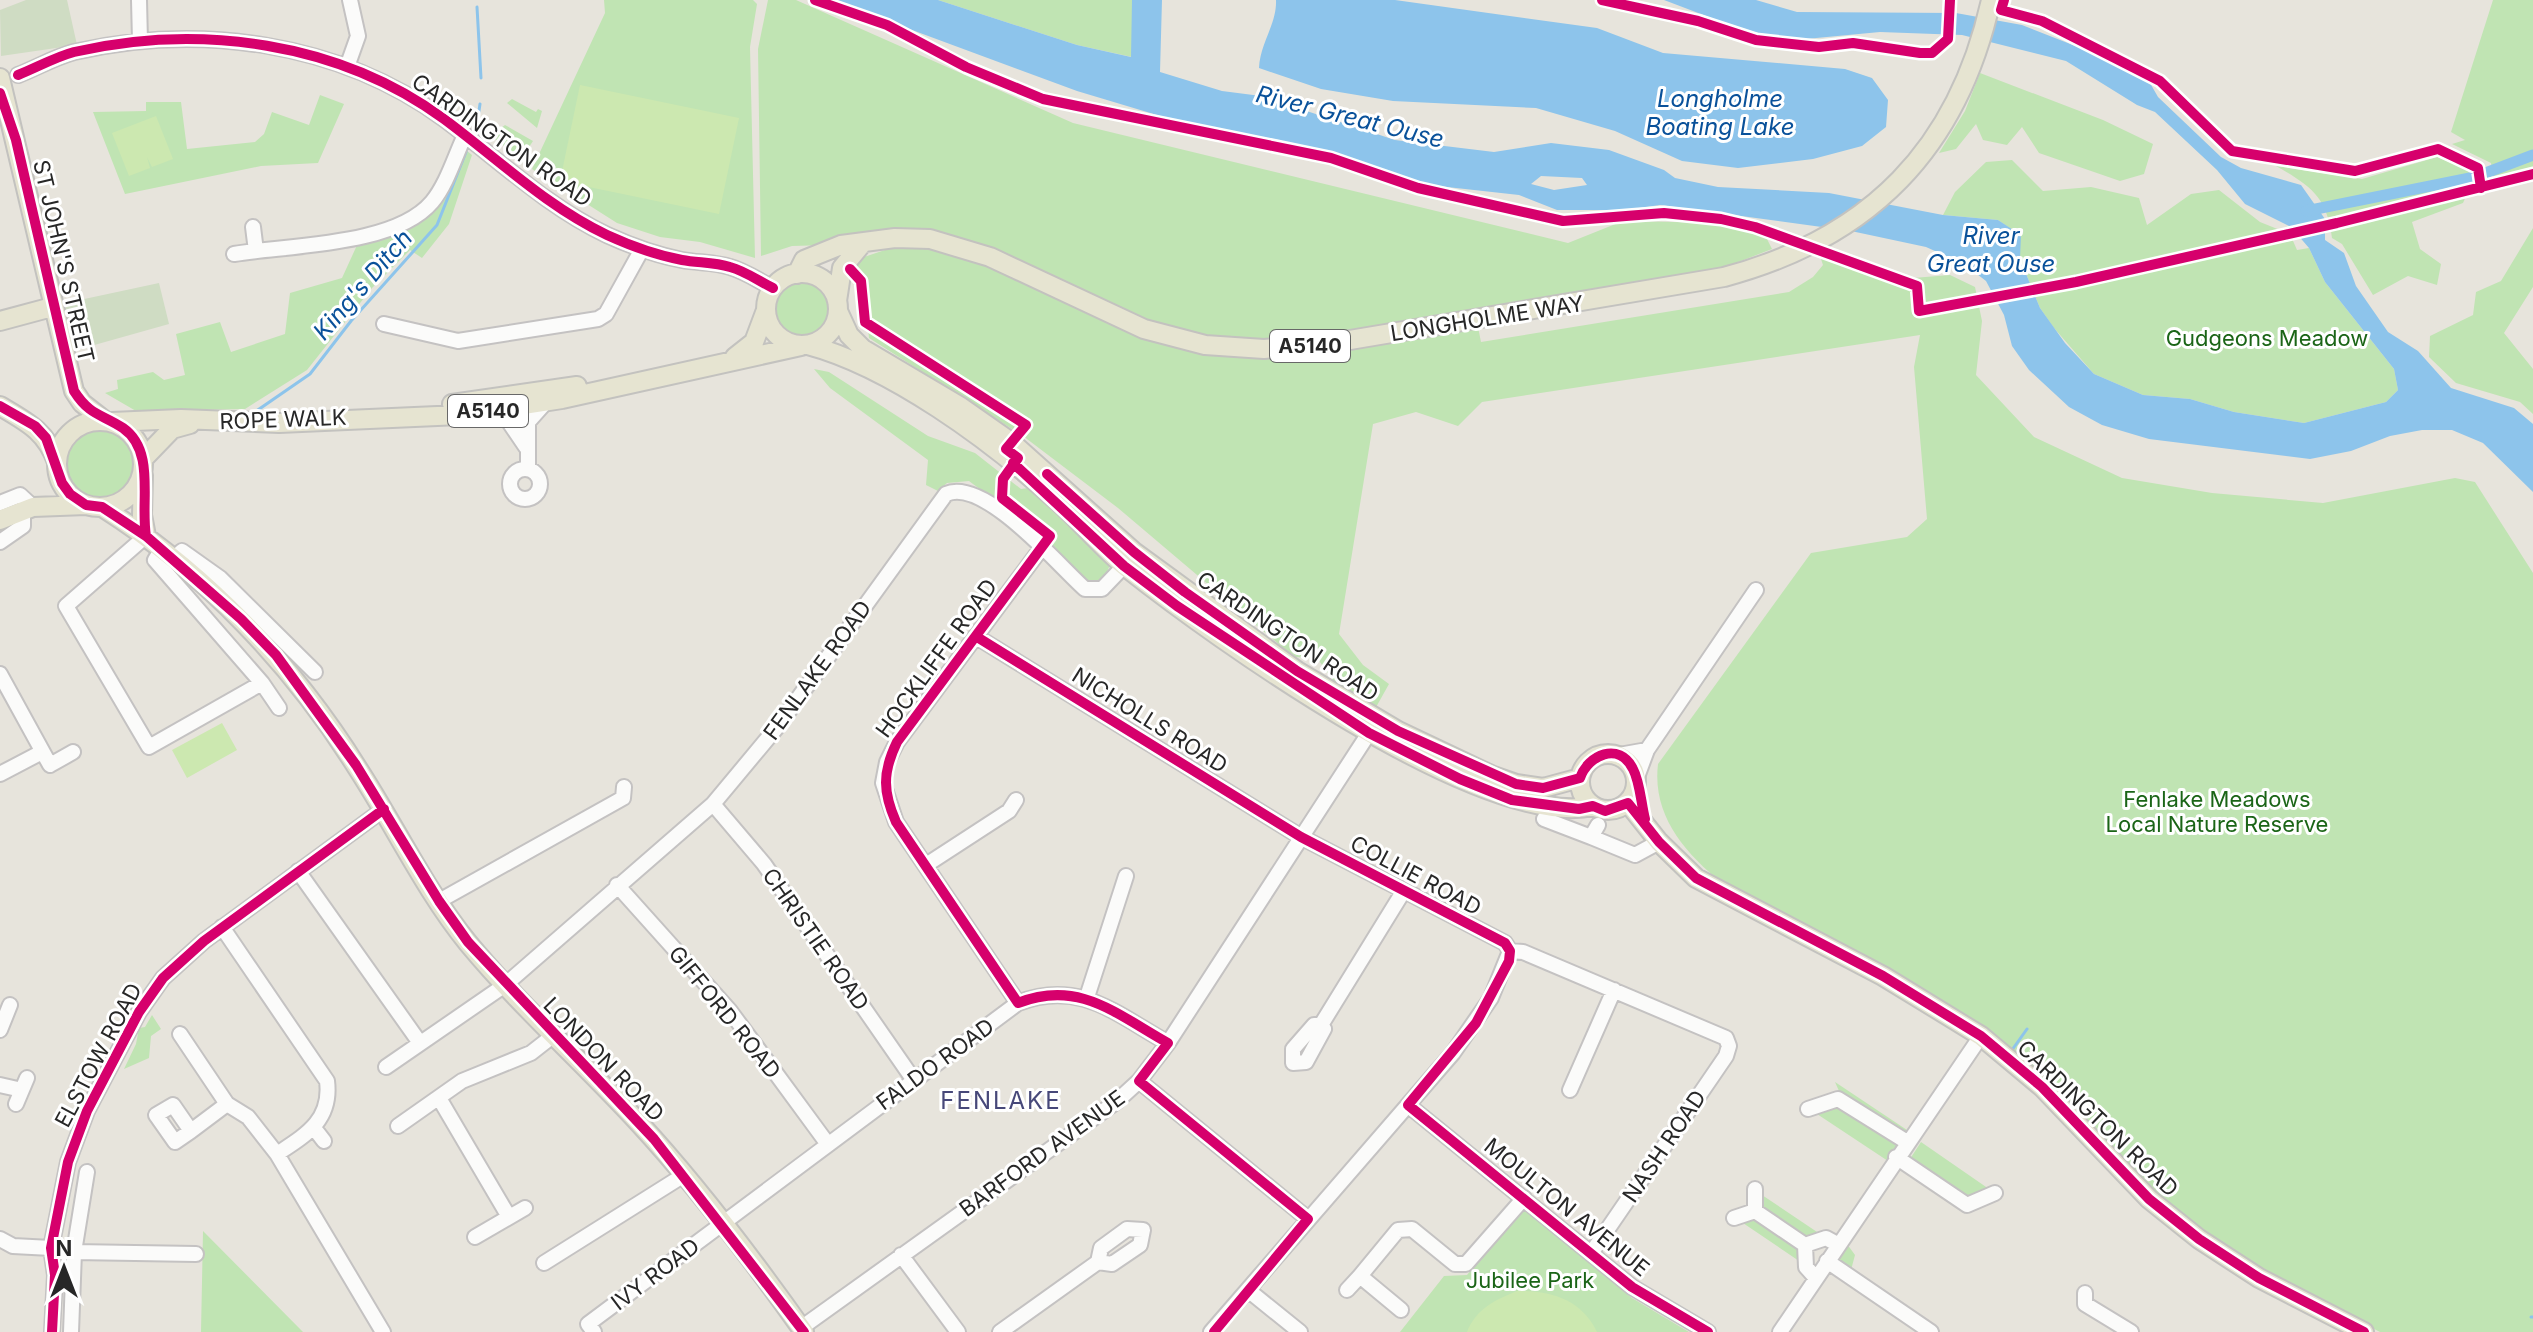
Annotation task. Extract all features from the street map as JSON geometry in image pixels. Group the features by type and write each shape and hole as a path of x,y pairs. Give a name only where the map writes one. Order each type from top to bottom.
{"main road":[{"name":"LONGHOLME WAY","path":"797,274 804,260 841,245 906,238 944,242 990,257 1144,329 1184,340 1242,349 1286,348 1380,336 1702,282 1774,262 1813,245 1861,216 1901,180 1940,132 1967,83 1990,5"},
{"name":"ST JOHN'S STREET","path":"5,87 52,307 74,391 82,403 108,422"},
{"path":"766,309 773,330 780,338 805,345 832,331 842,268 861,245"},
{"path":"729,361 754,342 773,288 781,280 797,274 819,278 828,284 838,306"},
{"name":"CARDINGTON ROAD","path":"838,306 849,335 863,349 1011,442 1144,560 1297,671 1398,731 1493,776 1516,784 1543,788 1561,786 1580,778"},
{"path":"0,321 52,307"},
{"name":"CARDINGTON ROAD","path":"805,345 851,358 953,419 1054,497 1124,566 1177,606 1369,733 1460,779 1512,800 1579,809 1593,806"},
{"name":"ROPE WALK","path":"108,422 181,419 279,423 366,416 478,413 546,402 805,345"},
{"name":"ROPE WALK","path":"366,416 553,388 608,387"},
{"path":"0,406 35,426 51,445 70,494 94,506"},
{"path":"28,508 58,466 62,445 74,429 108,422 133,437 143,465 142,515 146,536"},
{"name":"ROPE WALK","path":"143,465 172,429 200,422"},
{"path":"0,520 28,508 94,506 121,501 143,465"},
{"name":"LONDON ROAD","path":"94,506 146,536 251,629 302,689 338,739 439,901 505,985 635,1118 684,1175 802,1330"},
{"path":"1604,753 1619,755 1631,764 1636,781 1628,803 1605,811 1593,806 1581,790 1580,778 1589,760 1604,753"},
{"name":"CARDINGTON ROAD","path":"1636,781 1647,827"},
{"name":"CARDINGTON ROAD","path":"1628,803 1659,842 1696,878 1883,976 1981,1036 2042,1087 2149,1199 2199,1239 2259,1278 2357,1331"}],"street":[{"path":"139,0 140,41"},
{"path":"347,67 358,36 350,0"},
{"name":"CARDINGTON ROAD","path":"5,87 71,53 140,41 239,42 286,47 347,67 407,96 465,135 561,209 642,249 728,266 773,288"},
{"path":"0,69 5,87"},
{"path":"234,254 382,232 413,218 432,202 465,135"},
{"path":"253,227 256,251"},
{"path":"384,324 458,341 598,319 606,314 642,249"},
{"path":"528,469 526,447 530,417 546,402"},
{"path":"478,413 507,419 526,447"},
{"name":"FENLAKE ROAD","path":"386,1067 505,985 713,804 778,726 946,494 957,489 969,491 1043,546 1085,589 1102,589 1124,566"},
{"path":"0,503 20,495 28,508 23,526 0,542"},
{"path":"146,536 66,606 149,747 262,683"},
{"name":"HOCKLIFFE ROAD","path":"1018,1003 896,822 883,783 887,762 897,742 1043,546"},
{"path":"279,708 262,683 155,560 182,551 220,578 315,672"},
{"path":"1636,781 1647,750 1756,590"},
{"name":"NICHOLLS ROAD","path":"977,637 1301,837"},
{"path":"0,674 50,765 73,752"},
{"name":"BARFORD AVENUE","path":"802,1330 901,1255 1091,1121 1139,1081 1168,1043 1369,733"},
{"path":"1619,755 1647,750"},
{"path":"0,774 42,752"},
{"path":"439,901 623,798 624,787"},
{"path":"926,865 1009,811 1016,800"},
{"name":"CHRISTIE ROAD","path":"713,804 764,864 913,1079"},
{"name":"ELSTOW ROAD","path":"52,1332 55,1275 51,1248 68,1162 99,1087 156,988 180,961 222,927 384,809"},
{"path":"1544,819 1595,831 1635,855 1646,853 1659,842"},
{"name":"COLLIE ROAD","path":"1301,837 1505,943 1510,951 1523,952 1726,1038"},
{"path":"298,871 420,1043"},
{"path":"1087,997 1126,876"},
{"name":"GIFFORD ROAD","path":"617,885 730,1011 827,1143"},
{"path":"1321,1025 1403,892"},
{"path":"222,927 327,1081 327,1102 314,1128 277,1154"},
{"path":"1211,1332 1476,1023 1497,986 1510,951"},
{"path":"1570,1090 1614,990"},
{"name":"FALDO ROAD","path":"722,1224 1018,1003 1055,993 1087,997 1168,1043"},
{"path":"0,1030 9,1005"},
{"path":"180,1034 227,1104 248,1117 277,1154 383,1332"},
{"path":"398,1126 479,1072 537,1050 554,1035"},
{"path":"1780,1332 1981,1036"},
{"name":"NASH ROAD","path":"1592,1252 1726,1056 1729,1046 1726,1038"},
{"path":"1139,1081 1308,1219"},
{"path":"0,1085 22,1091"},
{"path":"439,1098 509,1217"},
{"path":"1808,1109 1838,1099 1907,1142"},
{"path":"191,1131 227,1104"},
{"name":"MOULTON AVENUE","path":"1408,1105 1632,1287 1708,1332"},
{"path":"314,1128 324,1141"},
{"path":"1896,1157 1967,1205 1995,1193"},
{"path":"71,1332 74,1252 87,1172"},
{"path":"544,1263 684,1175"},
{"path":"1755,1189 1755,1211"},
{"path":"1347,1290 1398,1230 1412,1229 1455,1264 1466,1264 1524,1198"},
{"path":"475,1237 525,1208"},
{"path":"1755,1211 1805,1245"},
{"path":"1734,1218 1755,1211"},
{"name":"IVY ROAD","path":"591,1328 722,1224"},
{"path":"1805,1245 1826,1238 1837,1244"},
{"path":"0,1239 13,1246 51,1248"},
{"path":"1805,1245 1806,1267 1815,1277"},
{"path":"74,1252 196,1254"},
{"path":"901,1255 958,1332"},
{"path":"1827,1261 1931,1332"},
{"path":"1000,1332 1098,1262"},
{"path":"1360,1276 1401,1310"},
{"path":"1248,1290 1300,1332"},
{"path":"2082,1302 2131,1332"}],"green space":[{"path":"26,0 67,0 77,45 1,56 0,10"},
{"path":"604,0 753,0 757,4 750,47 755,258 700,242 660,237 617,223 532,169 605,13"},
{"path":"768,0 796,0 1073,123 1568,243 1623,221 1724,223 1764,233 1772,249 1728,266 1668,280 1319,339 1229,342 1137,322 936,234 885,230 828,245 792,246 761,256 758,49"},
{"path":"938,0 1132,0 1132,57 1077,45"},
{"path":"2493,0 2533,0 2533,167 2493,178 2491,163 2452,144 2465,140 2451,132"},
{"path":"1980,73 2103,120 2153,144 2144,174 2120,181 2039,153 2022,127 2007,145 1983,140 1976,124 1956,149 1939,153 1965,111"},
{"path":"580,85 739,118 719,214 560,181"},
{"path":"320,95 344,104 318,163 261,166 125,194 93,112 146,111 146,102 181,102 187,149 255,142 264,134 272,112 309,125"},
{"path":"512,99 536,112 538,109 542,111 537,128 507,103"},
{"path":"156,116 173,159 152,167 147,157 150,168 129,176 112,133"},
{"path":"505,125 533,141 521,159 495,139 496,132"},
{"path":"461,146 472,155 449,224 422,258 410,250 372,288 307,370 245,409 136,411 105,393 118,389 117,380 153,372 164,380 185,375 176,334 220,322 231,352 285,334 290,293 342,278 358,243 414,222"},
{"path":"2437,157 2468,170 2472,183 2463,203 2412,222 2420,249 2441,264 2437,285 2408,276 2373,295 2342,244 2332,238 2326,212 2315,194 2276,166 2362,179"},
{"name":"Gudgeons Meadow","path":"2012,160 2043,191 2091,187 2139,198 2147,225 2191,194 2219,190 2260,222 2290,234 2297,250 2309,248 2325,282 2394,369 2398,390 2386,402 2304,423 2234,412 2190,399 2143,395 2094,374 2040,308 2020,259 2020,235 1998,220 1943,215 1955,192 1986,162"},
{"path":"2533,228 2533,287 2504,333 2533,369 2533,414 2520,402 2456,383 2429,357 2430,336 2473,315 2476,292 2501,281"},
{"name":"Fenlake Meadows Local Nature Reserve","path":"894,247 936,247 984,265 1127,332 1179,347 1478,327 1481,342 1789,292 1813,277 1823,265 1819,253 1888,280 1950,275 1975,287 1982,321 1976,375 2034,437 2122,478 2212,493 2323,503 2455,478 2475,482 2533,573 2533,1332 2380,1332 2232,1255 2152,1191 2081,1116 1876,961 1722,883 1683,845 1674,831 1660,800 1658,764 1811,553 1907,537 1927,519 1914,367 1920,335 1482,402 1458,426 1416,412 1373,424 1339,634 1363,665 1389,684 1375,709 1335,683 1317,658 1294,657 1118,508 1023,436 869,338 863,279 852,267 858,259"},
{"path":"802,282 822,290 830,310 822,330 802,338 782,330 774,310 782,290"},
{"path":"159,283 169,324 73,351 61,304"},
{"path":"814,369 829,372 928,436 975,453 1021,489 1028,488 1110,565 1102,583 1094,583 1080,576 1051,544 1051,538 1011,506 993,499 969,481 947,483 938,491 926,485 928,460 830,388"},
{"path":"107,429 129,444 135,464 133,478 125,489 114,497 93,499 75,489 67,478 65,457 75,439 86,431"},
{"path":"222,723 237,750 187,778 172,750"},
{"path":"152,1015 161,1029 151,1036 149,1058 124,1069 136,1044 139,1028 145,1027"},
{"path":"1835,1082 1910,1132 1905,1134 1839,1091"},
{"path":"1842,1105 1896,1141 1898,1146 1888,1161 1814,1112"},
{"path":"1921,1142 1989,1189 1969,1199 1910,1159"},
{"path":"1759,1193 1823,1236 1808,1238 1762,1206"},
{"name":"Jubilee Park","path":"1524,1207 1632,1298 1689,1332 1400,1332 1444,1276 1467,1275"},
{"path":"1753,1217 1801,1247 1802,1263 1740,1221"},
{"path":"203,1231 303,1332 201,1332"},
{"path":"1847,1244 1855,1255 1851,1270 1840,1260 1840,1254"},
{"path":"1517,1291 1564,1299 1583,1312 1597,1332 1467,1332 1481,1311"}],"water":[{"name":"River Great Ouse","path":"831,0 938,0 1077,45 1131,57 1132,0 1162,0 1160,72 1222,91 1261,96 1395,140 1494,152 1551,143 1609,150 1664,170 1675,178 1718,187 1829,193 1943,215 1998,220 2021,235 2020,259 2040,308 2065,343 2094,374 2143,395 2190,399 2234,412 2304,423 2386,402 2398,390 2394,369 2325,282 2309,248 2291,227 2245,204 2217,170 2155,112 2137,105 2066,61 1962,35 1880,32 1795,40 1743,30 1664,0 1756,0 1797,12 1956,13 2022,25 2106,58 2150,83 2158,97 2221,157 2241,168 2301,185 2325,219 2325,240 2344,253 2356,286 2388,332 2418,351 2451,388 2514,408 2533,424 2533,492 2483,443 2452,430 2422,430 2390,436 2351,451 2310,459 2149,439 2102,425 2069,407 2029,370 2012,346 2004,315 1986,281 1964,264 1926,247 1851,231 1660,205 1625,210 1557,210 1519,195 1438,186 1373,171 1279,140 1197,127 1077,91","holes":["1541,176 1582,178 1587,185 1554,190 1531,184"]},
{"name":"Longholme Boating Lake","path":"1276,0 1395,0 1597,28 1663,53 1845,69 1872,78 1888,100 1886,127 1862,146 1813,159 1738,168 1682,161 1615,131 1536,108 1393,101 1321,89 1259,68"}],"waterway":[{"name":"King's Ditch","path":"477,7 481,78"},
{"name":"King's Ditch","path":"477,124 480,104"},
{"name":"King's Ditch","path":"252,414 310,374 351,321 437,225 466,152"},
{"path":"2306,211 2475,177 2533,155"},
{"path":"2012,1050 2027,1029"}],"cycle path":[{"path":"815,0 887,25 966,67 1043,99 1331,158 1418,188 1563,221 1664,213 1721,219 1755,227 1917,286 1919,311 2076,282 2337,223 2533,174"},
{"path":"1602,0 1698,21 1756,40 1819,47 1853,43 1920,53 1932,53 1948,39 1950,0"},
{"path":"2004,0 2001,10 2042,21 2160,81 2232,151 2355,171 2438,149 2478,168 2481,188"},
{"path":"18,75 74,52 122,43 170,39 219,40 314,56 360,72 403,93 444,119 563,210 607,235 663,256 736,269 773,288"},
{"path":"0,93 16,140 74,391 91,410 123,428 140,450 145,478 146,536"},
{"path":"850,269 861,281 865,322 1026,425 1006,449 1018,458 1003,479 1002,498 1050,536 897,742 886,782 892,811 896,822 1018,1003 1060,995 1079,997 1114,1011 1168,1043 1139,1081 1308,1219 1214,1332"},
{"path":"0,406 35,426 46,438 62,483 70,494 86,505 102,507 146,536 241,619 276,655 356,765 439,901 468,942 654,1139 804,1332"},
{"path":"1013,463 1124,566 1177,606 1369,733 1460,779 1512,800 1579,809 1593,806 1605,811 1628,803 1659,842 1696,878 1883,976 1981,1036 2042,1087 2149,1199 2199,1239 2259,1278 2364,1332"},
{"path":"1047,474 1134,552 1185,592 1297,671 1398,731 1516,784 1543,788 1580,778 1590,763 1604,754 1620,755 1635,774 1645,819"},
{"path":"977,637 1301,837 1505,943 1510,951 1509,961 1476,1023 1408,1105 1632,1287 1708,1332"},
{"path":"52,1332 55,1275 51,1248 68,1162 87,1111 139,1012 163,978 204,941 384,809"}],"district":[{"name":"FENLAKE","path":"1001,1101"}]}
